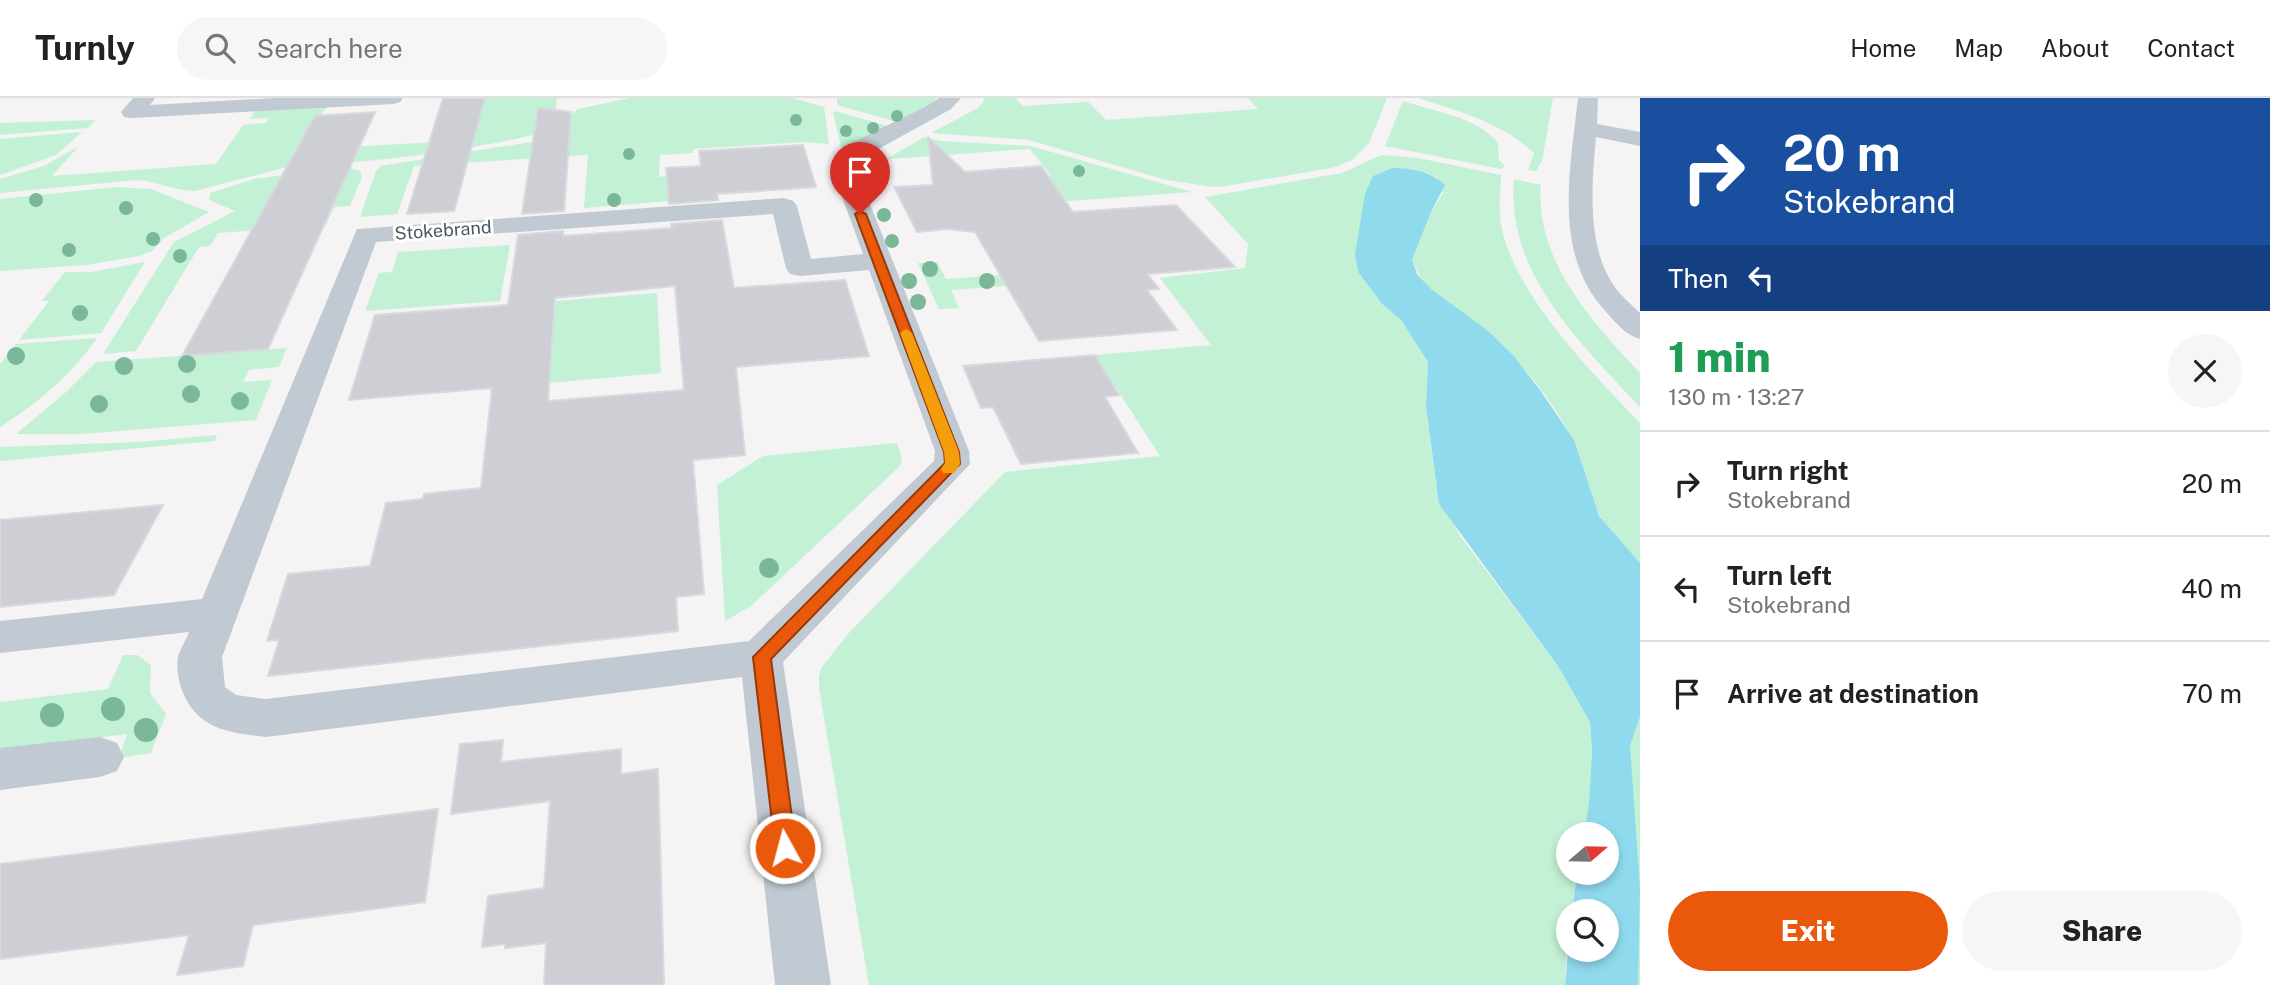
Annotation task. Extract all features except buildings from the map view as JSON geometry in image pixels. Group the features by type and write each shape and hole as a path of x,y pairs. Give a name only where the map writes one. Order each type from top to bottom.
{"street":[{"path":"145,98 132,113 393,98"},
{"path":"803,985 761,657 952,464 952,452 843,167 844,161 854,153 944,105 951,98"},
{"path":"1588,98 1581,190 1585,249 1598,284 1640,330"},
{"path":"1586,130 1640,139"},
{"name":"Stokebrand","path":"761,657 266,718 233,714 209,703 200,683 201,657 217,613 366,235 784,206 800,268 878,261"},
{"path":"0,637 217,613"},
{"path":"0,769 100,757"}],"green space":[{"path":"485,98 557,98 554,116 549,124 542,131 529,136 472,147 368,161 329,161 311,149 474,140"},
{"path":"630,98 792,98 824,107 829,144 804,142 693,149 693,153 660,155 659,177 667,176 669,201 584,208 588,155 414,166 397,214 360,217 376,171 381,166 542,139 578,109"},
{"path":"837,98 936,98 934,102 897,122 837,105"},
{"path":"983,98 1016,98 1022,106 1088,102 1106,120 1258,109 1248,98 1387,98 1369,143 1352,160 1336,167 1214,187 1166,180 1029,140 931,133 978,108 984,101"},
{"path":"1418,98 1553,98 1542,161 1536,171 1528,170 1534,153 1522,143 1479,119"},
{"path":"1403,101 1454,116 1479,127 1498,143 1499,160 1505,166 1501,169 1385,146"},
{"path":"326,107 299,158 291,166 195,191 137,180 0,193 0,179 44,166 79,146 52,176 216,164 243,125 266,123 268,118 250,119 255,111"},
{"path":"835,111 891,127 850,148 841,146 833,113"},
{"path":"95,120 88,128 0,135 0,123"},
{"path":"82,132 56,155 0,175 0,139"},
{"path":"924,137 941,141 1031,146 1192,192 1055,202 1039,178 1051,176 1030,149 875,160 890,157"},
{"path":"1381,155 1418,158 1501,175 1501,227 1525,285 1580,359 1640,423 1640,563 1609,529 1597,510 1575,444 1537,384 1500,343 1442,300 1419,275 1412,260 1431,212 1443,193 1438,178 1406,169 1390,170 1373,176 1355,254 1358,272 1382,304 1401,320 1428,362 1426,407 1436,485 1458,533 1558,666 1590,722 1592,752 1586,822 1556,822 1556,886 1575,886 1574,899 1556,899 1556,962 1566,962 1565,985 869,985 819,688 822,667 848,634 1005,472 1160,456 1095,355 1211,345 1160,278 1245,268 1248,244 1205,197 1342,173"},
{"path":"346,167 360,171 362,177 350,206 334,207 326,225 218,233 210,246 199,247 136,351 103,354 174,242 235,211 209,200 210,193 254,179"},
{"path":"1514,179 1541,185 1541,212 1547,239 1557,264 1586,311 1640,373 1640,407 1572,332 1534,275 1522,245 1514,213"},
{"path":"116,187 151,189 209,212 164,238 152,251 139,256 86,265 0,271 0,199"},
{"path":"510,245 500,301 365,311 379,273 392,272 398,252"},
{"path":"145,262 101,333 19,340 49,301 42,301 65,272 92,272"},
{"path":"937,262 946,279 1000,275 1006,286 951,290 959,308 939,309 918,263"},
{"path":"657,293 661,373 549,383 556,301"},
{"path":"97,338 53,387 0,427 0,364 16,344"},
{"path":"287,348 279,367 249,370 243,382 272,380 256,420 82,434 16,434 65,393 96,362"},
{"path":"217,435 215,441 0,461 0,447 139,442"},
{"path":"897,443 902,459 900,466 751,606 725,621 717,485 763,456"},
{"path":"123,655 137,655 151,665 150,693 166,714 151,753 119,758 127,734 0,750 0,702 108,689"},
{"path":"1640,717 1640,985 1638,985 1630,746"}],"water":[{"path":"1392,168 1407,169 1433,176 1445,185 1412,260 1417,274 1431,289 1488,331 1513,355 1574,440 1599,516 1640,563 1640,717 1630,746 1640,889 1638,985 1565,985 1567,962 1619,962 1619,899 1574,899 1575,886 1619,886 1619,822 1586,822 1592,752 1590,722 1558,666 1439,504 1426,407 1428,362 1401,320 1382,304 1358,272 1355,254 1365,194 1373,176"}],"slow traffic":[{"path":"906,333 952,452 952,464 948,469"}],"route":[{"path":"785,848 761,657 952,464 952,452 860,214"}]}
